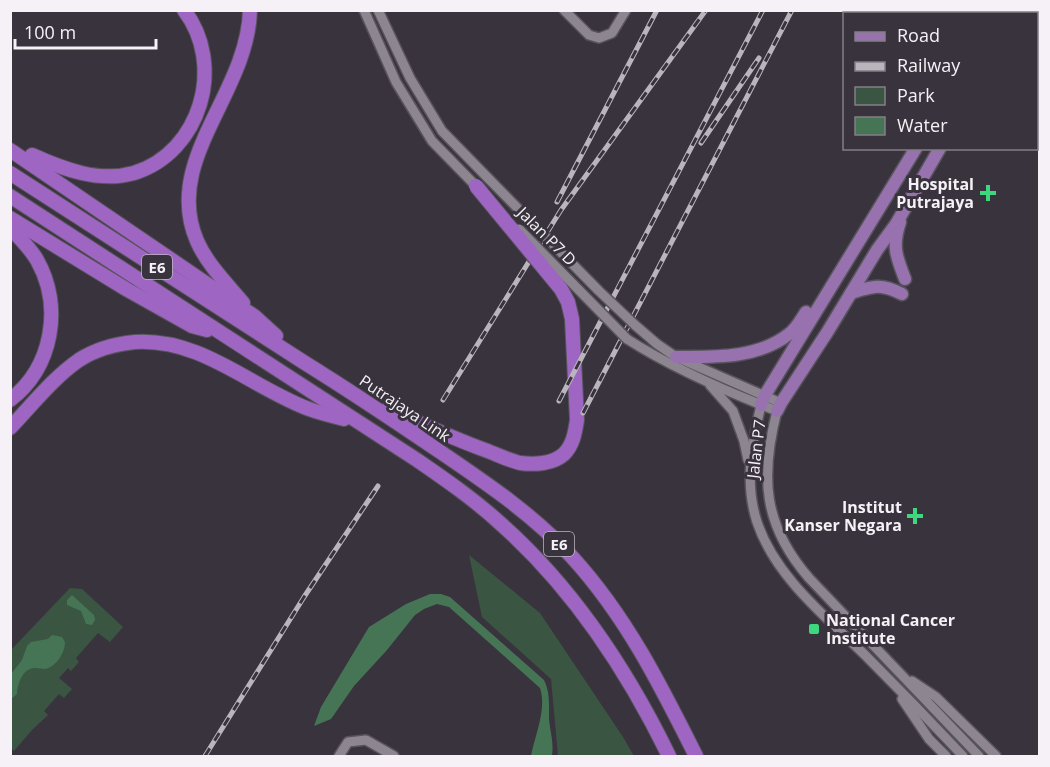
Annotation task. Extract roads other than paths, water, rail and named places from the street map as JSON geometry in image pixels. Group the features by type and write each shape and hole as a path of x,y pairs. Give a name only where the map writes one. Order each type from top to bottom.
{"highway":[{"path":"10,148 57,166 95,176 118,176 141,170 163,158 184,137 192,125 200,108 205,78 202,48 196,30 184,10"},
{"path":"250,10 244,53 237,73 194,160 188,190 190,222 207,260 254,316 304,362"},
{"path":"10,148 254,316"},
{"name":"Putrajaya Link","path":"10,173 356,394 494,489 548,533 596,585 632,635 669,701 696,756"},
{"path":"356,394 463,442 518,462 533,464 549,462 563,455 570,446 575,435 576,420 572,319 568,302 555,280 482,182"},
{"name":"E6","path":"10,196 417,460 473,500 501,524 551,574 572,599 622,670 649,715 669,756"},
{"path":"10,218 90,268 192,326 224,335"},
{"path":"10,228 28,247 38,262 51,301 50,334 40,364 29,381 10,400"},
{"path":"10,428 66,371 80,360 108,346 141,342 160,343 192,350 308,409 360,424"}],"main road":[{"name":"Jalan P7","path":"763,400 823,297 915,150"},
{"name":"Jalan P7","path":"779,407 922,181 939,150"},
{"path":"905,279 895,253 895,240 903,213 922,181"},
{"path":"851,293 877,285 888,287 902,294"},
{"path":"676,357 730,357 769,346 790,334 808,311 823,297"}],"street":[{"name":"Jalan P7 D","path":"364,10 396,82 432,141 482,182 657,344 676,357 779,407"},
{"name":"Jalan P7 D","path":"378,10 410,78 442,131 482,182 627,339 657,358 708,382 763,400"},
{"path":"386,10 387,29"},
{"path":"564,10 589,35 599,38 612,33 626,10"},
{"path":"708,382 733,411 744,441 750,468"},
{"name":"Jalan P7","path":"763,400 752,442 751,498 756,520 768,549 783,570 817,608 963,756"},
{"name":"Jalan P7","path":"779,407 768,457 768,491 772,515 784,544 795,562 809,578 979,756"},
{"path":"898,671 936,697 996,756"},
{"path":"889,679 929,739 946,756"},
{"path":"339,756 348,742 366,740 394,756"}],"water":[{"path":"430,594 450,597 544,680 549,698 552,756 531,756 541,713 540,688 449,607 437,604 415,615 354,686 331,719 314,726 321,707 369,627 406,604"},
{"path":"72,595 94,615 95,620 92,625 86,624 81,611 67,605 67,600"},
{"path":"52,635 62,637 65,642 59,659 49,668 34,668 24,673 17,694 11,699 11,674 22,660 27,646 31,642 48,639"}],"railway":[{"path":"557,202 657,10"},
{"path":"443,400 561,210 706,10"},
{"path":"559,401 763,10"},
{"path":"583,413 792,10"},
{"path":"701,143 759,58"},
{"path":"205,756 304,597 378,486"}],"place":[{"name":"Hospital Putrajaya","path":"988,193"},
{"name":"Institut Kanser Negara","path":"915,516"},
{"name":"National Cancer Institute","path":"814,629"}]}
